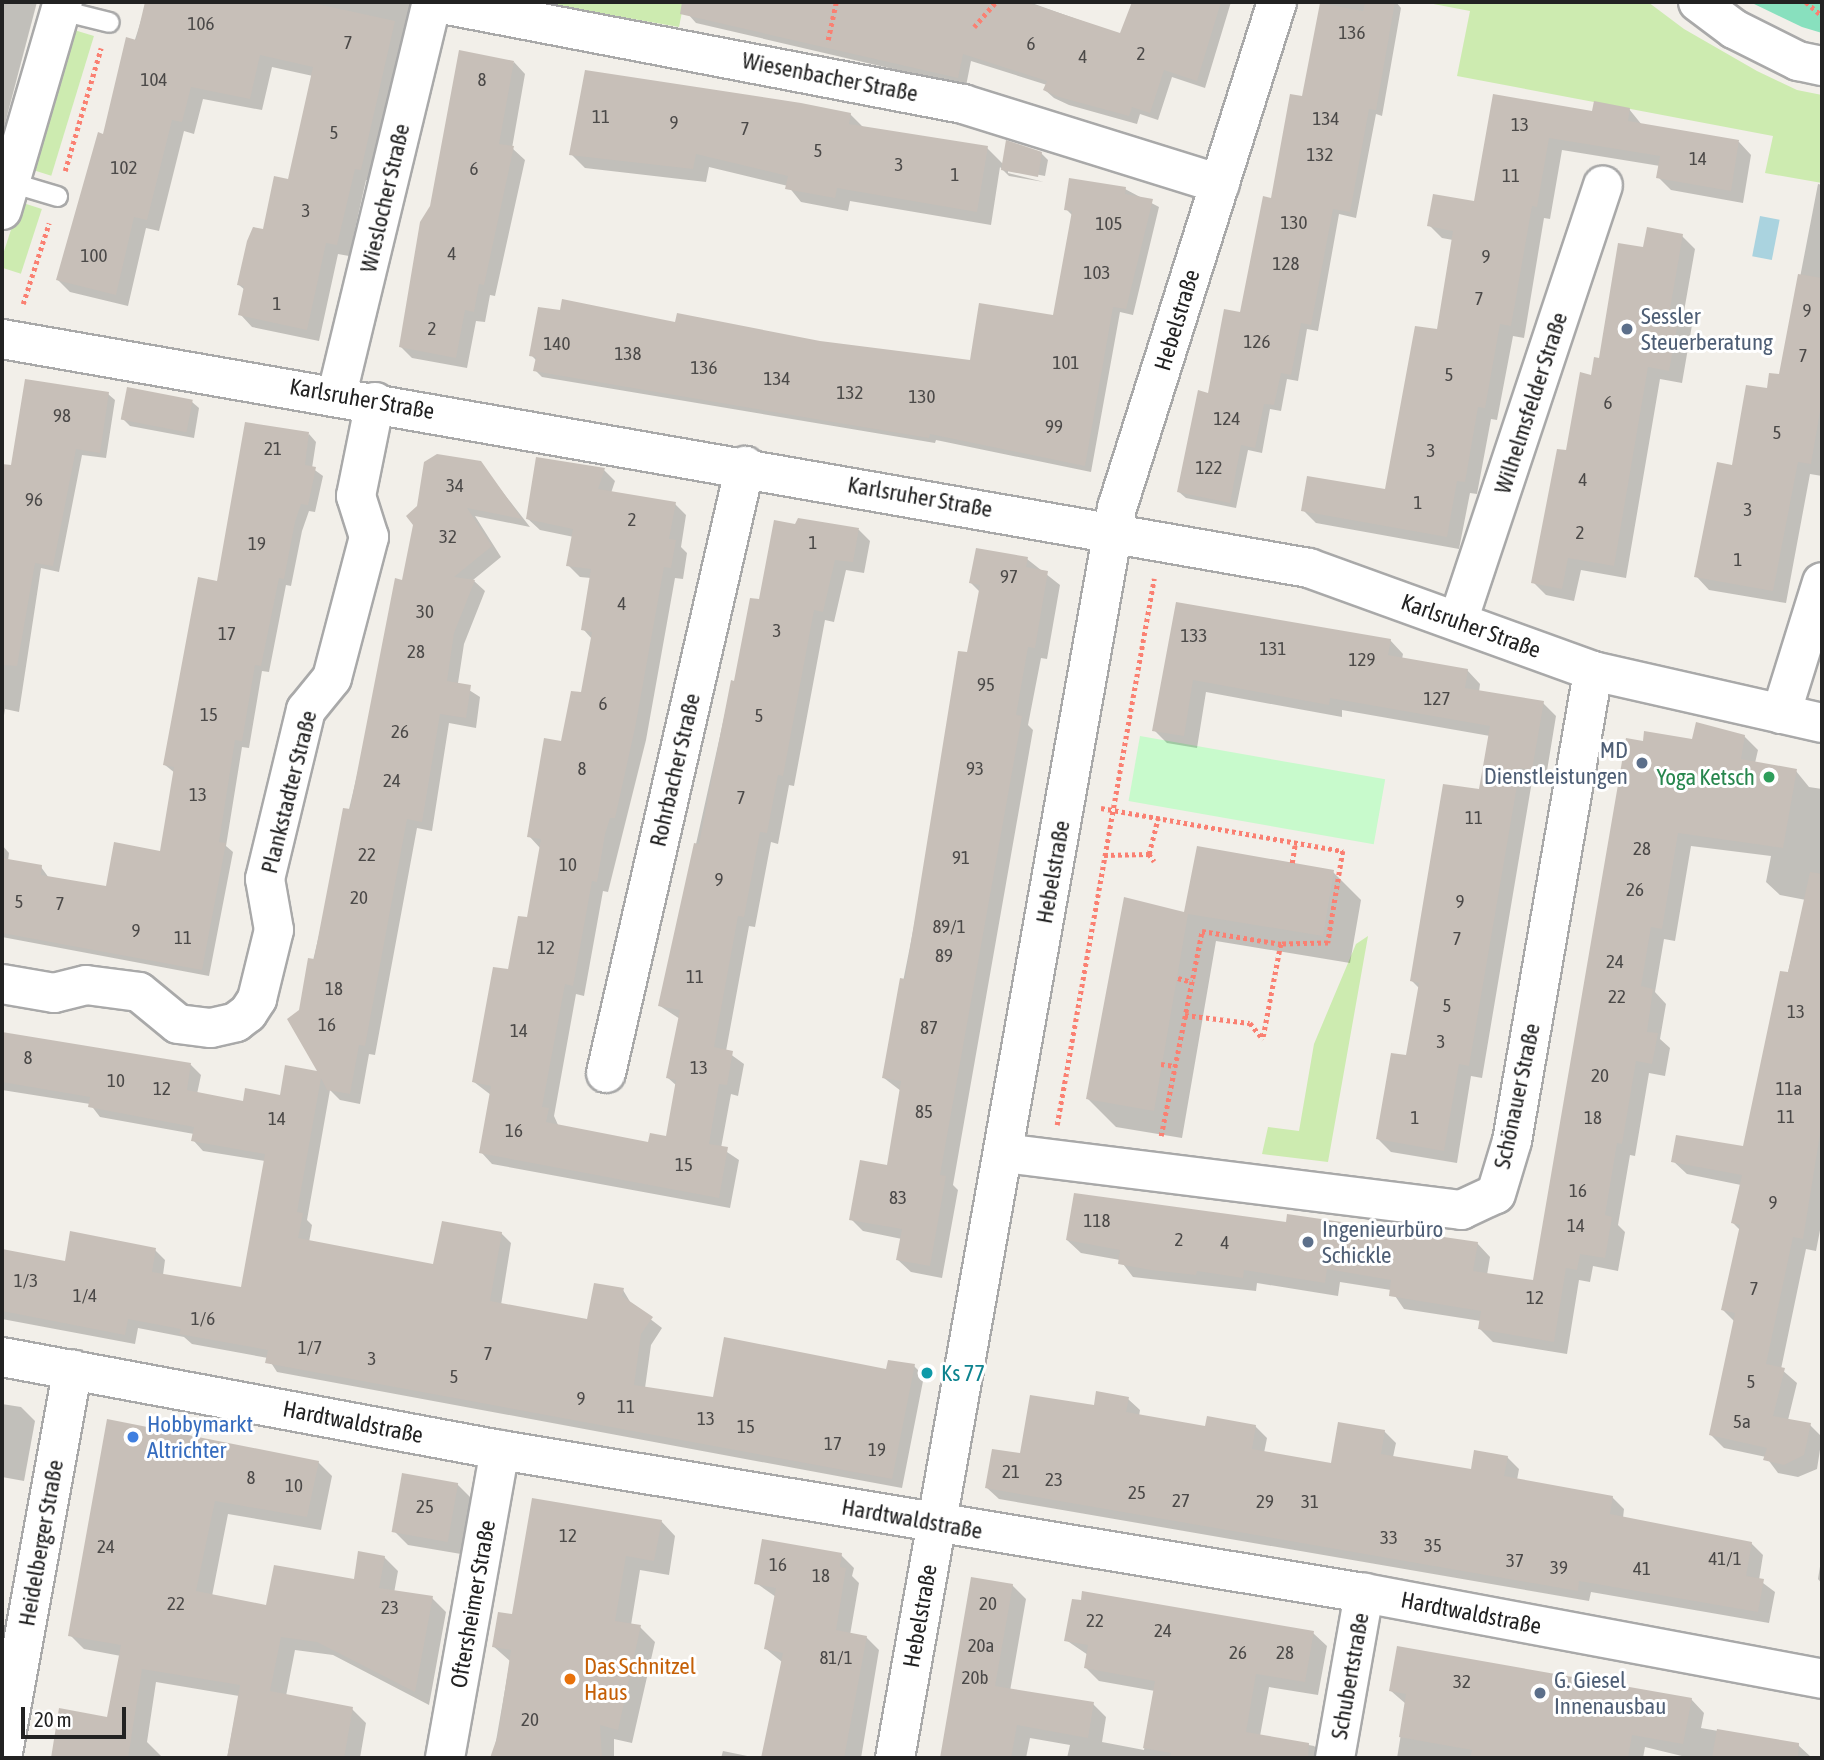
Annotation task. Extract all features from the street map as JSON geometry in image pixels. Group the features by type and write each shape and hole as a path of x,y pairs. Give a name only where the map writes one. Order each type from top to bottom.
{"street":[{"name":"Wiesenbacher Straße","path":"432,2 963,104 1220,184"},
{"name":"Wieslocher Straße","path":"337,394 432,2"},
{"name":"Hebelstraße","path":"895,1758 1113,531 1277,2"},
{"path":"1698,2 1734,29 1798,61 1822,66"},
{"path":"6,196 62,6"},
{"name":"Wilhelmsfelder Straße","path":"1458,621 1604,186"},
{"name":"Karlsruher Straße","path":"2,339 337,394 1309,568 1593,671 1822,723"},
{"name":"Plankstadter Straße","path":"2,985 54,993 86,985 139,992 178,1024 189,1025 226,1026 248,1013 257,999 274,930 265,879 306,710 332,678 369,537 356,496 375,402"},
{"name":"Rohrbacher Straße","path":"606,1073 745,466"},
{"path":"1781,714 1822,582"},
{"name":"Schönauer Straße","path":"1004,1153 1461,1210 1496,1194 1512,1142 1593,671"},
{"name":"Hardtwaldstraße","path":"2,1357 500,1450 1364,1593 1822,1679"},
{"name":"Heidelberger Straße","path":"2,1758 73,1369"},
{"name":"Oftersheimer Straße","path":"445,1758 500,1450"},
{"name":"Schubertstraße","path":"1335,1758 1364,1593"}],"lane":[{"path":"62,6 109,22"},
{"path":"6,196 57,195"}],"path":[{"path":"974,27 996,2"},
{"path":"1806,2 1822,16"},
{"path":"22,306 109,22"},
{"path":"1052,1158 1162,540"},
{"path":"1065,802 1343,851 1328,943 1281,944 1202,931 1154,1171"},
{"path":"1149,855 1158,818"},
{"path":"1292,863 1295,843"},
{"path":"1104,855 1149,855"},
{"path":"1149,855 1154,861"},
{"path":"1185,1014 1250,1023 1263,1039 1281,944"},
{"path":"1178,978 1192,982"},
{"path":"1161,1064 1175,1066"}],"green space":[{"path":"536,2 684,2 679,27"},
{"path":"1423,2 1648,2 1684,29 1757,71 1797,90 1822,95 1822,183 1765,173 1773,136 1457,76 1470,11"},
{"path":"1750,2 1822,2 1822,33 1802,27"},
{"path":"71,29 94,36 51,176 28,169"},
{"path":"20,202 42,209 21,274 2,268 2,257"},
{"path":"1140,736 1385,779 1374,844 1129,801"},
{"path":"1368,936 1328,1162 1262,1154 1268,1127 1299,1131 1314,1044 1356,944"}],"water":[{"path":"1760,216 1780,220 1772,260 1752,256"}],"building":[{"path":"145,2 308,2 395,21 361,170 355,169 337,245 326,243 307,330 238,315 244,286 237,285 247,241 253,227 263,229 274,176 288,179 313,67 260,55 250,99 191,87 182,122 172,120 147,220 134,217 116,295 56,280 98,132 103,134 126,37 136,40"},
{"path":"682,2 1026,2 1120,33 1132,2 1221,2 1197,81 1164,70 1150,113 1132,107 1129,116 1059,97 1043,90 1047,81 963,54 958,78 680,14"},
{"path":"1365,2 1395,2 1376,110 1369,109 1350,212 1333,209 1311,325 1301,323 1291,375 1281,373 1274,405 1264,404 1255,448 1241,445 1230,503 1177,492 1198,390 1208,393 1224,309 1240,312 1263,196 1271,198 1290,94 1302,96 1320,3 1363,11"},
{"path":"459,50 514,61 499,144 514,146 484,285 479,284 474,312 465,310 456,358 399,347 420,222 430,206"},
{"path":"585,70 801,103 851,113 849,124 988,146 977,212 837,188 835,198 785,189 788,176 696,154 693,169 569,155"},
{"path":"1493,94 1592,111 1594,101 1630,108 1628,121 1739,140 1731,191 1656,178 1660,156 1549,138 1537,207 1532,206 1511,326 1500,324 1485,408 1478,407 1465,482 1457,481 1447,537 1301,511 1307,476 1385,489 1415,326 1437,329 1453,231 1427,226 1433,194 1474,201"},
{"path":"1006,140 1042,152 1038,177 1001,170"},
{"path":"1069,178 1126,187 1125,194 1153,199 1126,309 1113,307 1085,466 930,434 929,438 533,371 536,357 529,356 538,307 560,310 562,299 675,322 677,313 820,341 970,360 979,303 1053,315 1072,211 1064,210"},
{"path":"1647,227 1683,234 1670,309 1680,311 1669,371 1648,367 1614,566 1568,558 1562,589 1531,583 1557,449 1566,450 1580,372 1591,375 1594,357 1599,358 1618,243 1643,247"},
{"path":"1798,274 1822,278 1822,400 1811,464 1798,462 1773,591 1694,577 1717,462 1732,465 1746,385 1767,388 1769,373 1779,374"},
{"path":"25,379 109,392 100,453 76,449 53,566 35,563 17,666 2,665 2,464 11,465"},
{"path":"127,387 193,400 186,432 121,419"},
{"path":"245,422 309,432 305,465 316,467 308,505 301,504 295,522 284,579 279,578 261,666 255,665 242,741 235,740 219,842 226,843 202,970 2,933 2,858 42,865 41,875 106,886 114,842 160,851 174,767 163,765 198,577 217,581"},
{"path":"437,454 481,461 522,519 467,508 492,546 454,577 475,580 454,633 447,681 471,685 466,718 440,714 422,822 407,819 365,1046 359,1045 350,1094 327,1090 321,1078 297,1212 303,1213 298,1238 433,1264 442,1221 502,1232 490,1301 587,1319 594,1283 624,1288 622,1296 653,1317 641,1334 634,1385 713,1397 724,1337 886,1369 888,1360 915,1364 892,1479 265,1363 268,1350 179,1334 181,1329 128,1319 125,1335 2,1311 2,1249 65,1261 70,1231 156,1248 152,1272 241,1287 265,1154 191,1141 194,1127 88,1107 90,1097 2,1082 2,1032 191,1063 187,1090 243,1101 245,1088 280,1095 285,1065 317,1071 287,1019 299,1010 308,958 314,959 343,808 350,809 395,578 402,580 413,525 406,516 417,506 424,462"},
{"path":"536,457 605,468 598,489 676,502 669,539 676,540 671,568 664,567 635,728 615,818 610,818 605,834 597,882 592,881 573,986 565,984 542,1107 549,1108 546,1122 648,1142 650,1133 666,1136 676,1080 666,1078 680,1010 658,1006 694,843 699,844 750,598 759,599 774,520 795,524 798,518 859,528 853,562 835,560 823,612 814,610 783,776 778,775 767,833 760,832 744,917 738,916 714,1047 733,1051 727,1085 719,1084 709,1144 728,1147 719,1198 479,1153 491,1086 472,1082 493,967 508,969 518,916 527,917 541,839 527,837 544,738 561,741 571,691 581,692 592,632 581,630 591,569 566,566 573,529 526,519"},
{"path":"976,548 1028,557 1026,567 1048,571 1035,648 1028,647 1016,715 1022,716 940,1175 946,1176 930,1266 896,1260 902,1229 849,1220 860,1160 887,1165 901,1081 882,1078 900,978 905,979 958,651 967,652 980,585 969,583"},
{"path":"1176,602 1391,639 1388,655 1468,669 1465,688 1544,701 1532,770 1520,768 1469,1066 1459,1064 1444,1151 1376,1139 1391,1053 1406,1055 1419,983 1410,981 1443,784 1479,789 1490,726 1330,698 1329,705 1193,680 1184,736 1152,731"},
{"path":"1696,722 1745,735 1741,759 1797,769 1783,848 1678,833 1662,929 1651,927 1641,986 1653,989 1647,1032 1658,1033 1652,1064 1636,1061 1622,1144 1617,1143 1605,1215 1612,1217 1605,1258 1580,1254 1577,1270 1566,1268 1554,1342 1478,1329 1481,1311 1389,1296 1391,1280 1327,1269 1325,1283 1244,1270 1243,1278 1197,1271 1196,1275 1151,1270 1118,1264 1120,1250 1066,1240 1074,1193 1286,1222 1287,1214 1478,1242 1473,1271 1533,1280 1626,738 1643,741 1644,731 1692,739"},
{"path":"1197,846 1334,870 1323,936 1188,914 1154,1111 1086,1099 1124,897 1184,912"},
{"path":"1810,872 1822,874 1822,1122 1803,1239 1793,1237 1766,1364 1785,1368 1773,1416 1811,1423 1804,1455 1784,1465 1763,1460 1767,1448 1709,1435 1735,1313 1721,1310 1740,1225 1731,1223 1742,1175 1671,1162 1676,1135 1743,1146 1780,971 1788,972"},
{"path":"1096,1391 1129,1397 1126,1412 1205,1426 1207,1416 1256,1425 1252,1449 1331,1463 1338,1422 1385,1430 1381,1454 1471,1469 1474,1450 1508,1456 1504,1476 1613,1496 1610,1514 1752,1542 1746,1576 1764,1579 1758,1612 1579,1581 1578,1591 985,1488 992,1449 1020,1453 1030,1395 1094,1405"},
{"path":"107,1419 319,1461 307,1517 215,1501 196,1591 266,1605 274,1565 354,1579 358,1551 385,1556 379,1588 433,1596 415,1692 317,1642 281,1637 270,1691 353,1707 344,1758 227,1758 240,1685 142,1669 128,1758 51,1758 59,1708 107,1717 121,1645 68,1636"},
{"path":"402,1473 458,1483 448,1542 392,1532"},
{"path":"532,1498 662,1520 654,1561 626,1556 615,1621 641,1625 618,1730 600,1725 602,1758 490,1758 498,1735 511,1650 492,1647 498,1612 512,1614"},
{"path":"762,1539 842,1553 840,1567 846,1568 836,1630 867,1636 844,1758 761,1758 783,1653 764,1649 776,1588 754,1584"},
{"path":"971,1577 1013,1584 995,1686 1094,1702 1088,1738 1017,1725 1011,1758 940,1758"},
{"path":"1082,1591 1314,1631 1305,1682 1256,1674 1246,1732 1309,1743 1308,1758 1170,1758 1171,1753 1143,1748 1155,1681 1084,1668 1088,1645 1064,1641 1072,1599 1081,1600"},
{"path":"1397,1646 1692,1698 1683,1744 1632,1735 1628,1758 1470,1758 1472,1750 1399,1737 1406,1694 1389,1691"},
{"path":"1717,1729 1799,1743 1798,1758 1712,1758"}],"place":[{"name":"Sessler Steuerberatung","path":"1627,329"},
{"name":"MD Dienstleistungen","path":"1642,763"},
{"name":"Yoga Ketsch","path":"1769,777"},
{"name":"Ingenieurbüro Schickle","path":"1308,1242"},
{"name":"Ks 77","path":"927,1373"},
{"name":"Hobbymarkt Altrichter","path":"133,1437"},
{"name":"Das Schnitzel Haus","path":"570,1679"},
{"name":"G. Giesel Innenausbau","path":"1540,1693"}]}
